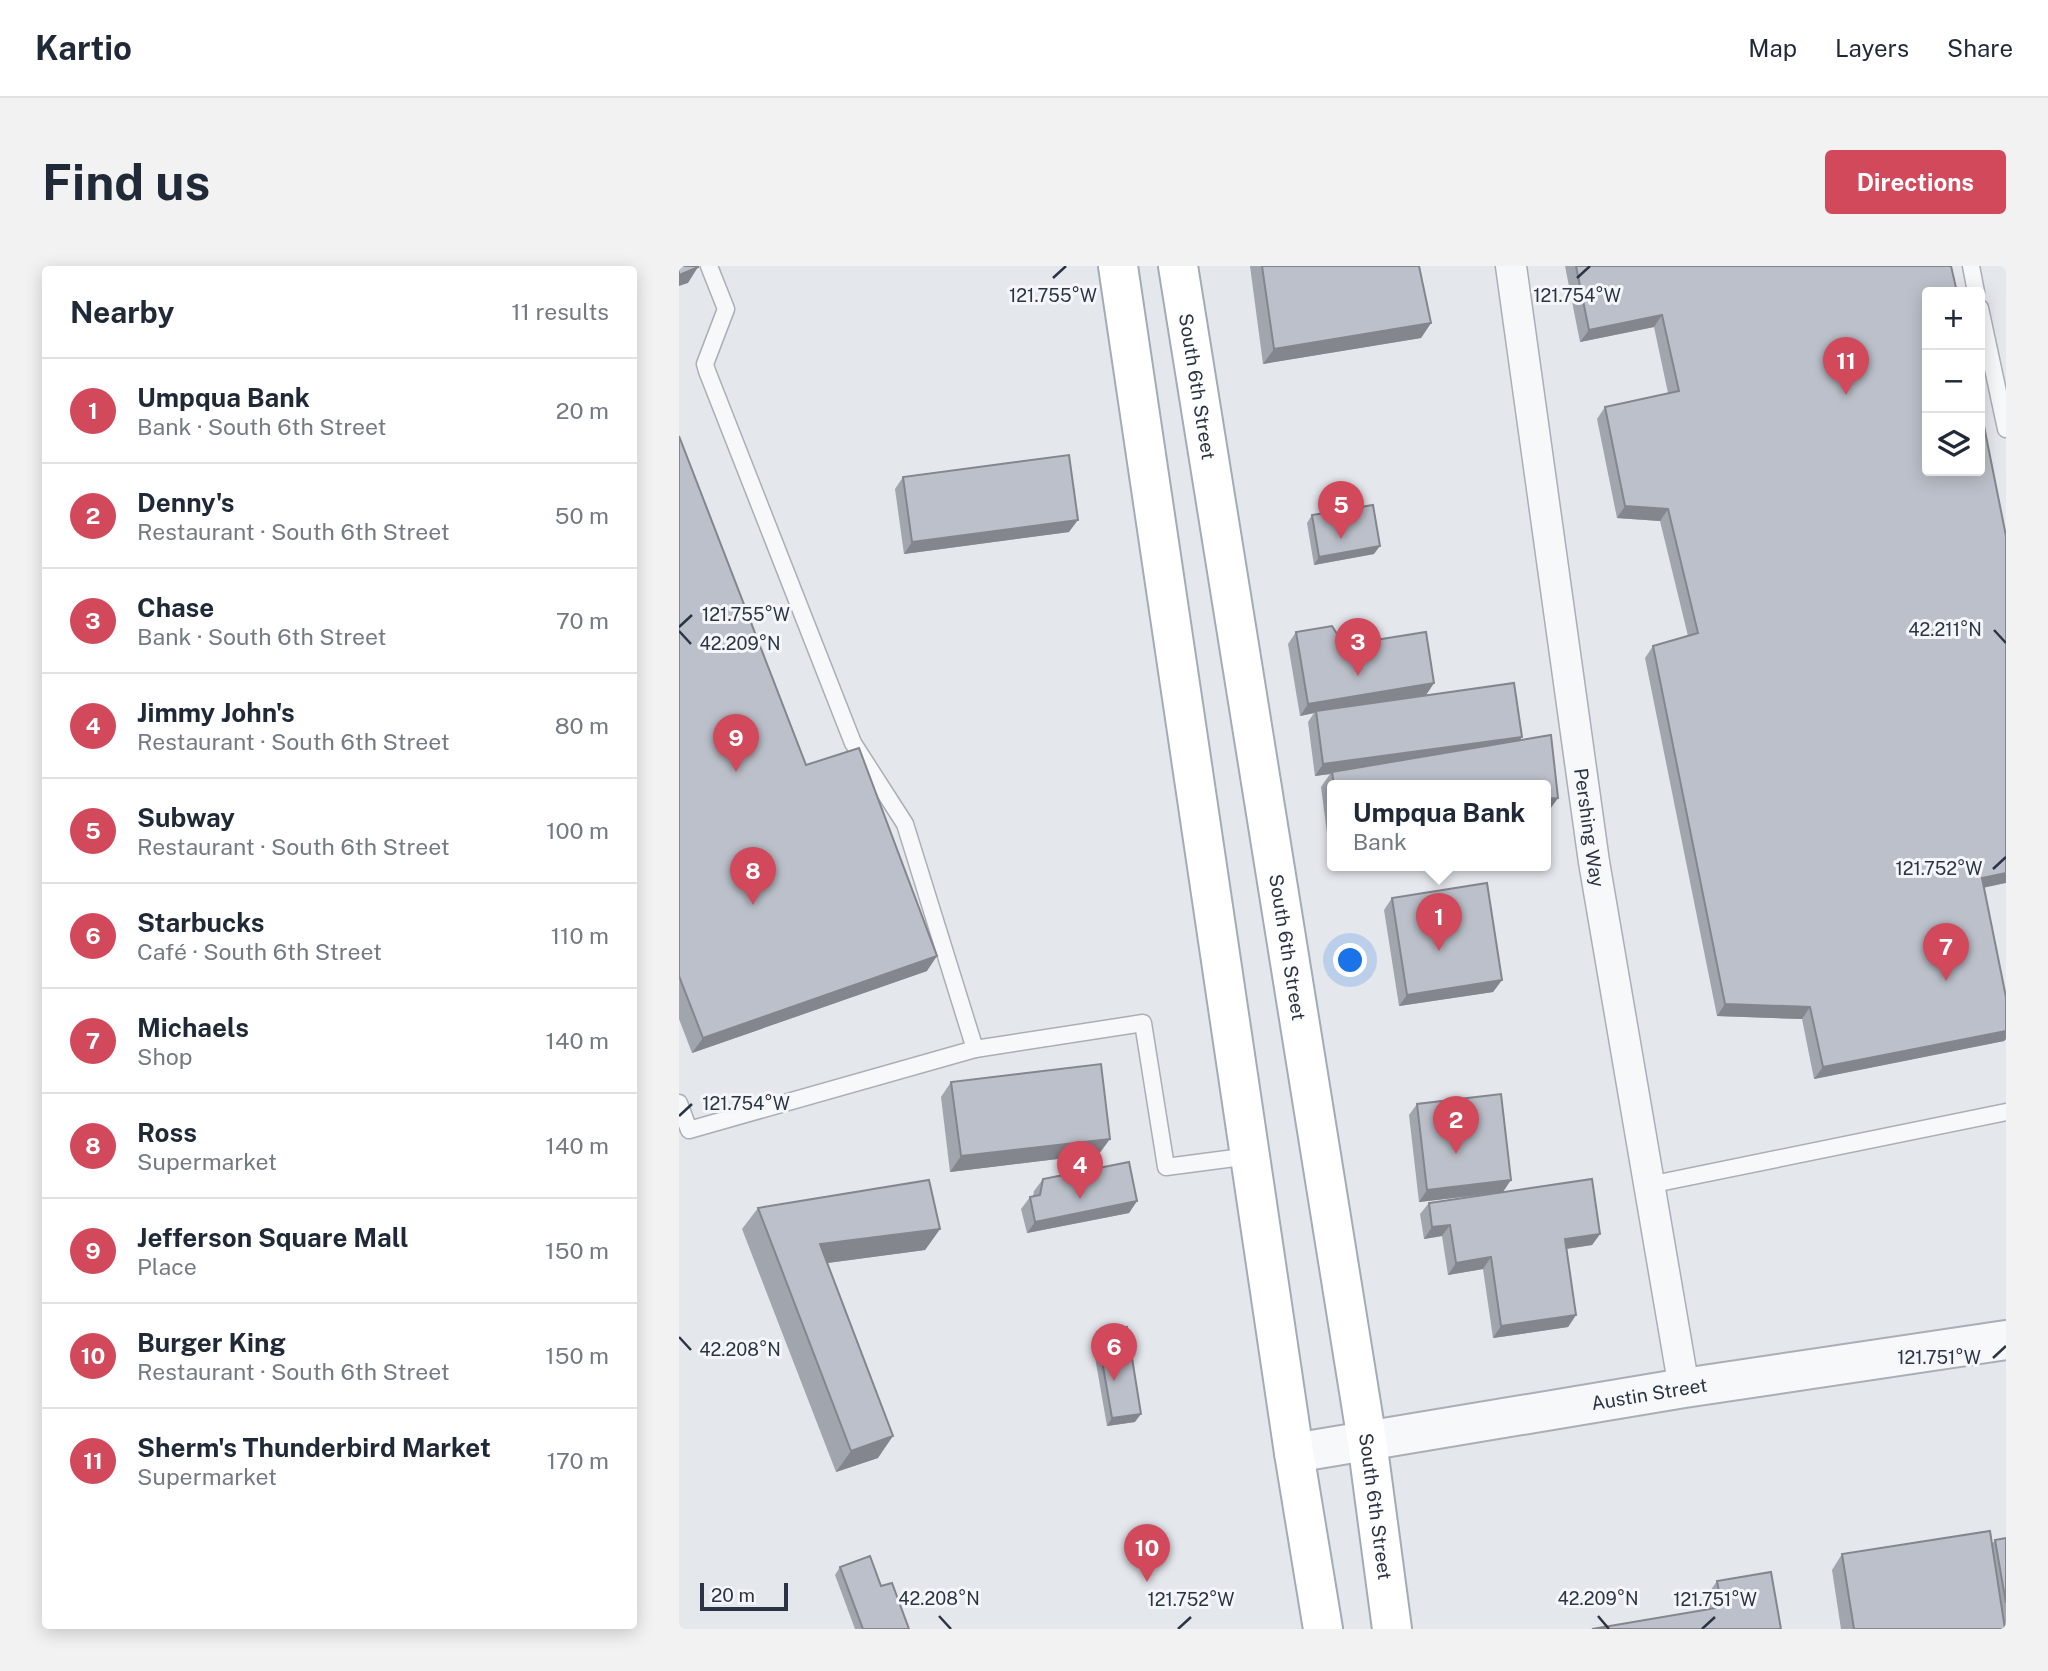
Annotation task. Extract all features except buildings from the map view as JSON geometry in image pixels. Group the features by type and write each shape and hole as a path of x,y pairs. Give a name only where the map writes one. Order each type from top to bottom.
{"main road":[{"path":"1118,266 1294,1453 1323,1629"},
{"name":"South 6th Street","path":"1178,266 1367,1441 1392,1629"}],"street":[{"name":"Pershing Way","path":"1511,266 1594,862 1684,1388"},
{"name":"Austin Street","path":"1294,1453 1684,1388 2006,1340"}],"lane":[{"path":"709,266 726,309 705,364 707,371 853,743 905,824 975,1049"},
{"path":"1971,266 1975,287"},
{"path":"1985,331 2006,429"},
{"path":"679,1103 689,1130 975,1049 1143,1023 1166,1167 1250,1156"},
{"path":"1649,1185 2006,1112"}],"place":[{"name":"Sherm's Thunderbird Market","path":"1846,395"},
{"name":"Subway","path":"1341,539"},
{"name":"Chase","path":"1358,676"},
{"name":"Jefferson Square Mall","path":"736,772"},
{"name":"Ross","path":"753,905"},
{"name":"Umpqua Bank","path":"1439,951"},
{"name":"Michaels","path":"1946,981"},
{"name":"Denny's","path":"1456,1154"},
{"name":"Jimmy John's","path":"1080,1199"},
{"name":"Starbucks","path":"1114,1381"},
{"name":"Burger King","path":"1147,1582"}]}
